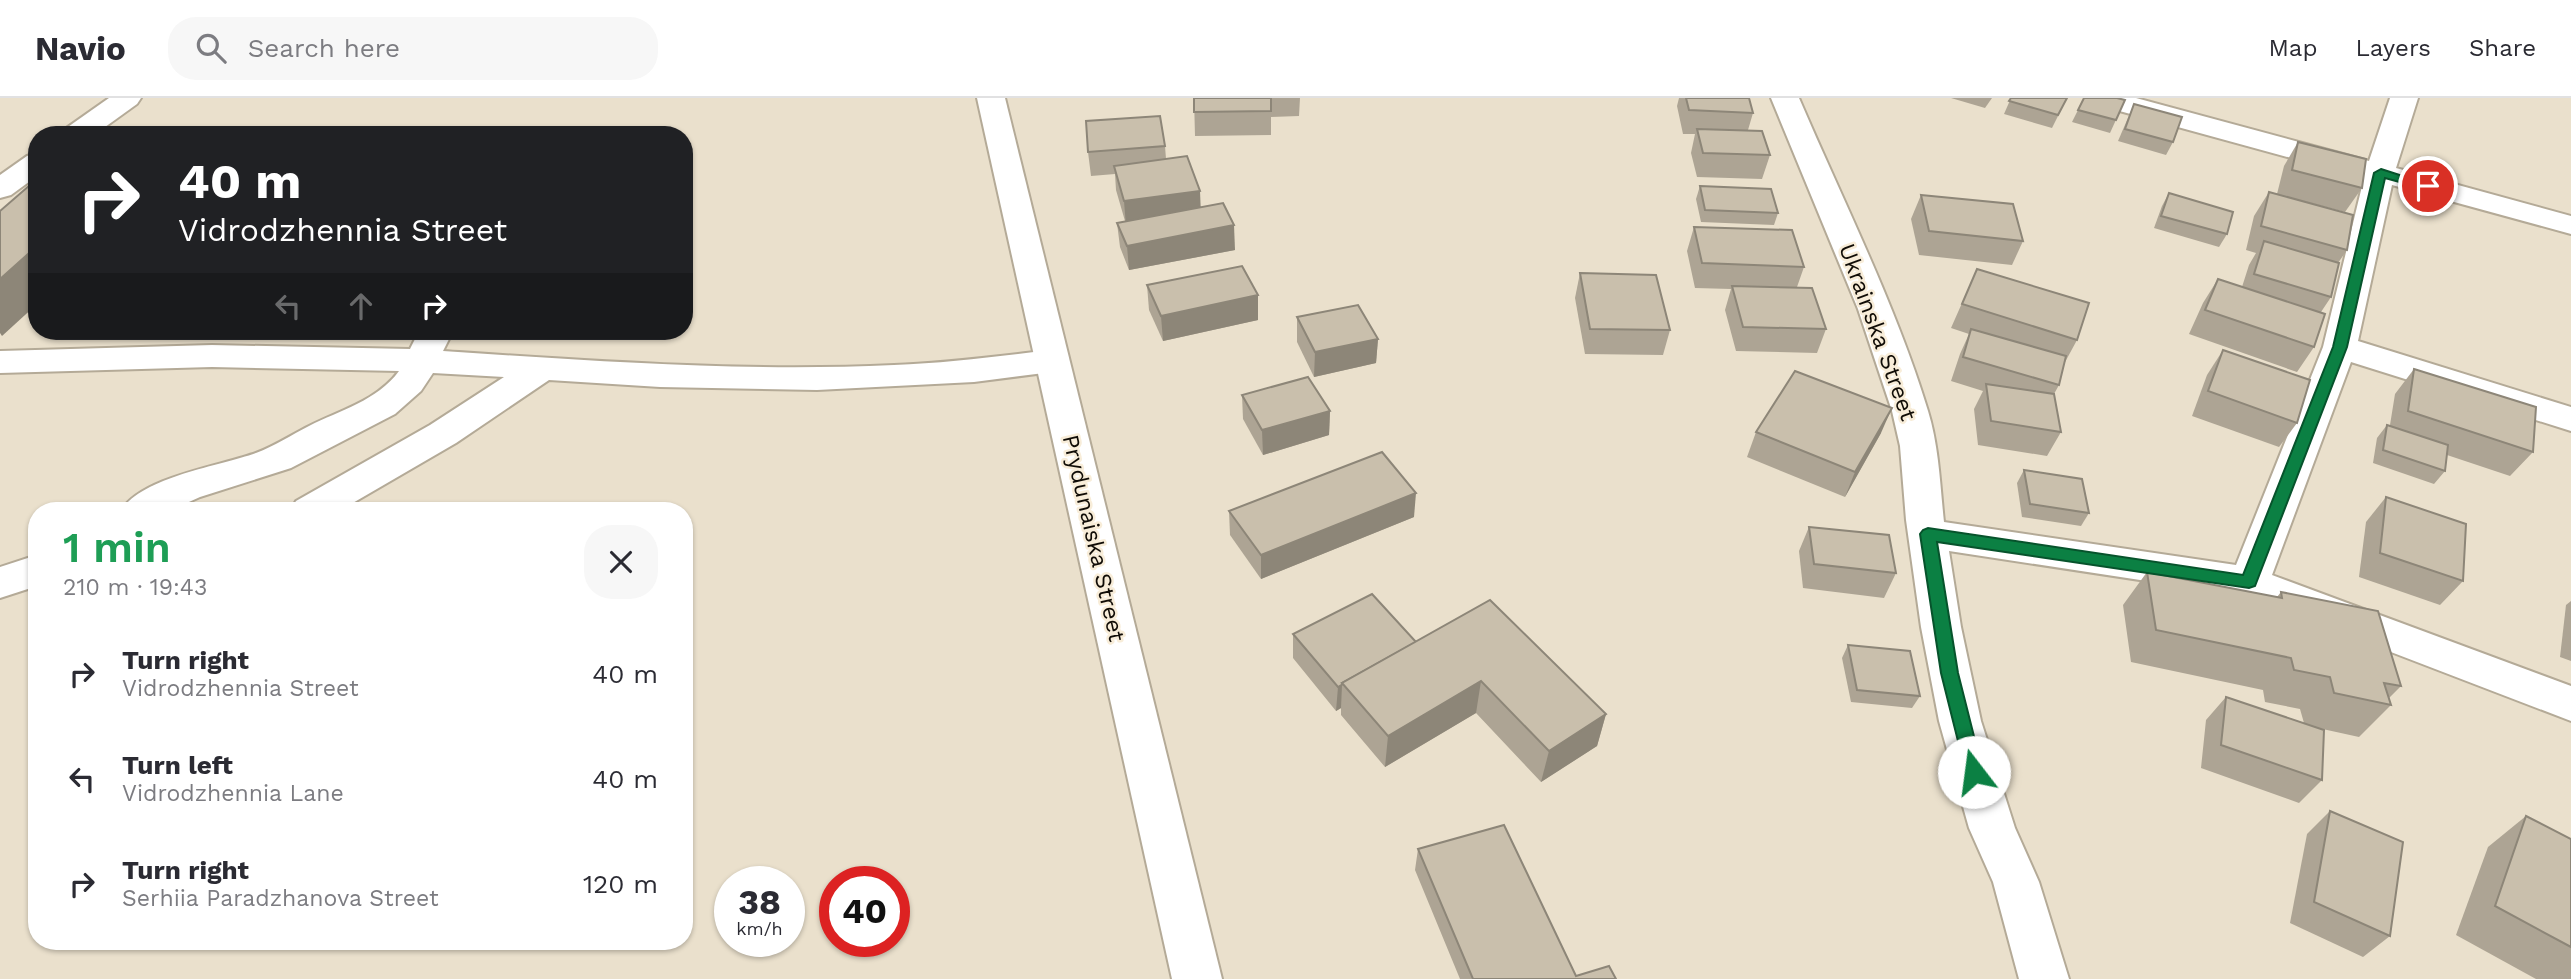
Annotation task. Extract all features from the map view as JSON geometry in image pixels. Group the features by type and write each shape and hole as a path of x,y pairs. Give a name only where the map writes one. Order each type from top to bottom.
{"street":[{"path":"88,126 127,98"},
{"name":"Prydunaiska Street","path":"991,98 1197,979"},
{"name":"Ukrainska Street","path":"1785,98 1874,309 1910,411 1918,446 1941,627 1960,721 1992,828 2016,882 2045,979"},
{"path":"2104,98 2571,225"},
{"path":"2249,582 2340,347 2381,173 2404,98"},
{"path":"0,188 28,168"},
{"path":"0,362 429,346 540,370 676,378 814,379 993,370 1052,361"},
{"path":"154,502 219,476 271,461 324,433 378,410 408,384 429,346"},
{"path":"2340,347 2571,419"},
{"path":"325,502 443,434 540,370"},
{"path":"1928,534 2249,582 2571,704"},
{"path":"0,583 28,573"}],"building":[{"path":"1194,98 1271,98 1271,111 1194,112"},
{"path":"1686,98 1749,98 1753,113 1689,110"},
{"path":"2011,98 2067,98 2058,115 2009,101"},
{"path":"2084,98 2125,100 2116,120 2078,110"},
{"path":"2134,104 2182,117 2173,142 2125,129"},
{"path":"1160,116 1165,146 1088,152 1086,121"},
{"path":"1697,129 1762,131 1770,155 1703,153"},
{"path":"2298,142 2366,159 2362,188 2292,170"},
{"path":"1187,156 1200,191 1124,201 1114,166"},
{"path":"1700,186 1771,189 1778,213 1705,210"},
{"path":"28,187 28,254 0,279 0,211"},
{"path":"2269,192 2353,215 2347,250 2261,226"},
{"path":"2169,193 2233,212 2227,234 2161,216"},
{"path":"1921,195 2013,204 2023,241 1929,231"},
{"path":"1223,203 1234,225 1127,246 1117,223"},
{"path":"1694,227 1792,230 1804,267 1702,263"},
{"path":"2264,241 2339,263 2331,297 2254,274"},
{"path":"1242,266 1258,295 1161,316 1147,285"},
{"path":"1977,269 2089,303 2077,340 1962,304"},
{"path":"1580,273 1656,275 1670,330 1590,329"},
{"path":"2218,279 2325,314 2314,347 2205,310"},
{"path":"1732,286 1812,288 1826,329 1743,327"},
{"path":"1358,305 1378,339 1315,352 1297,317"},
{"path":"1971,329 2066,356 2059,385 1963,357"},
{"path":"2223,350 2310,380 2297,423 2208,391"},
{"path":"2414,369 2536,407 2533,452 2408,411"},
{"path":"1795,371 1892,408 1855,472 1756,432"},
{"path":"1308,377 1330,411 1262,430 1242,395"},
{"path":"1986,384 2054,394 2061,432 1991,421"},
{"path":"2387,425 2448,445 2445,471 2383,450"},
{"path":"1382,452 1416,493 1261,555 1229,511"},
{"path":"2024,470 2082,479 2089,513 2030,504"},
{"path":"2386,497 2466,524 2463,581 2380,553"},
{"path":"1809,527 1889,535 1896,573 1814,564"},
{"path":"2147,572 2282,598 2281,592 2378,611 2401,686 2384,683 2391,705 2334,693 2330,677 2294,670 2291,658 2156,630"},
{"path":"1372,594 1416,642 1338,687 1293,634"},
{"path":"1490,600 1606,714 1549,751 1481,681 1388,736 1342,683"},
{"path":"1848,645 1910,651 1920,696 1857,690"},
{"path":"2226,697 2324,730 2322,780 2221,745"},
{"path":"2330,811 2403,842 2390,936 2314,902"},
{"path":"2526,816 2571,839 2571,947 2495,906"},
{"path":"1504,825 1576,976 1609,966 1616,979 1473,979 1418,849"}],"route":[{"path":"1974,772 1949,673 1928,534 2249,582 2340,347 2381,173 2428,186"}]}
